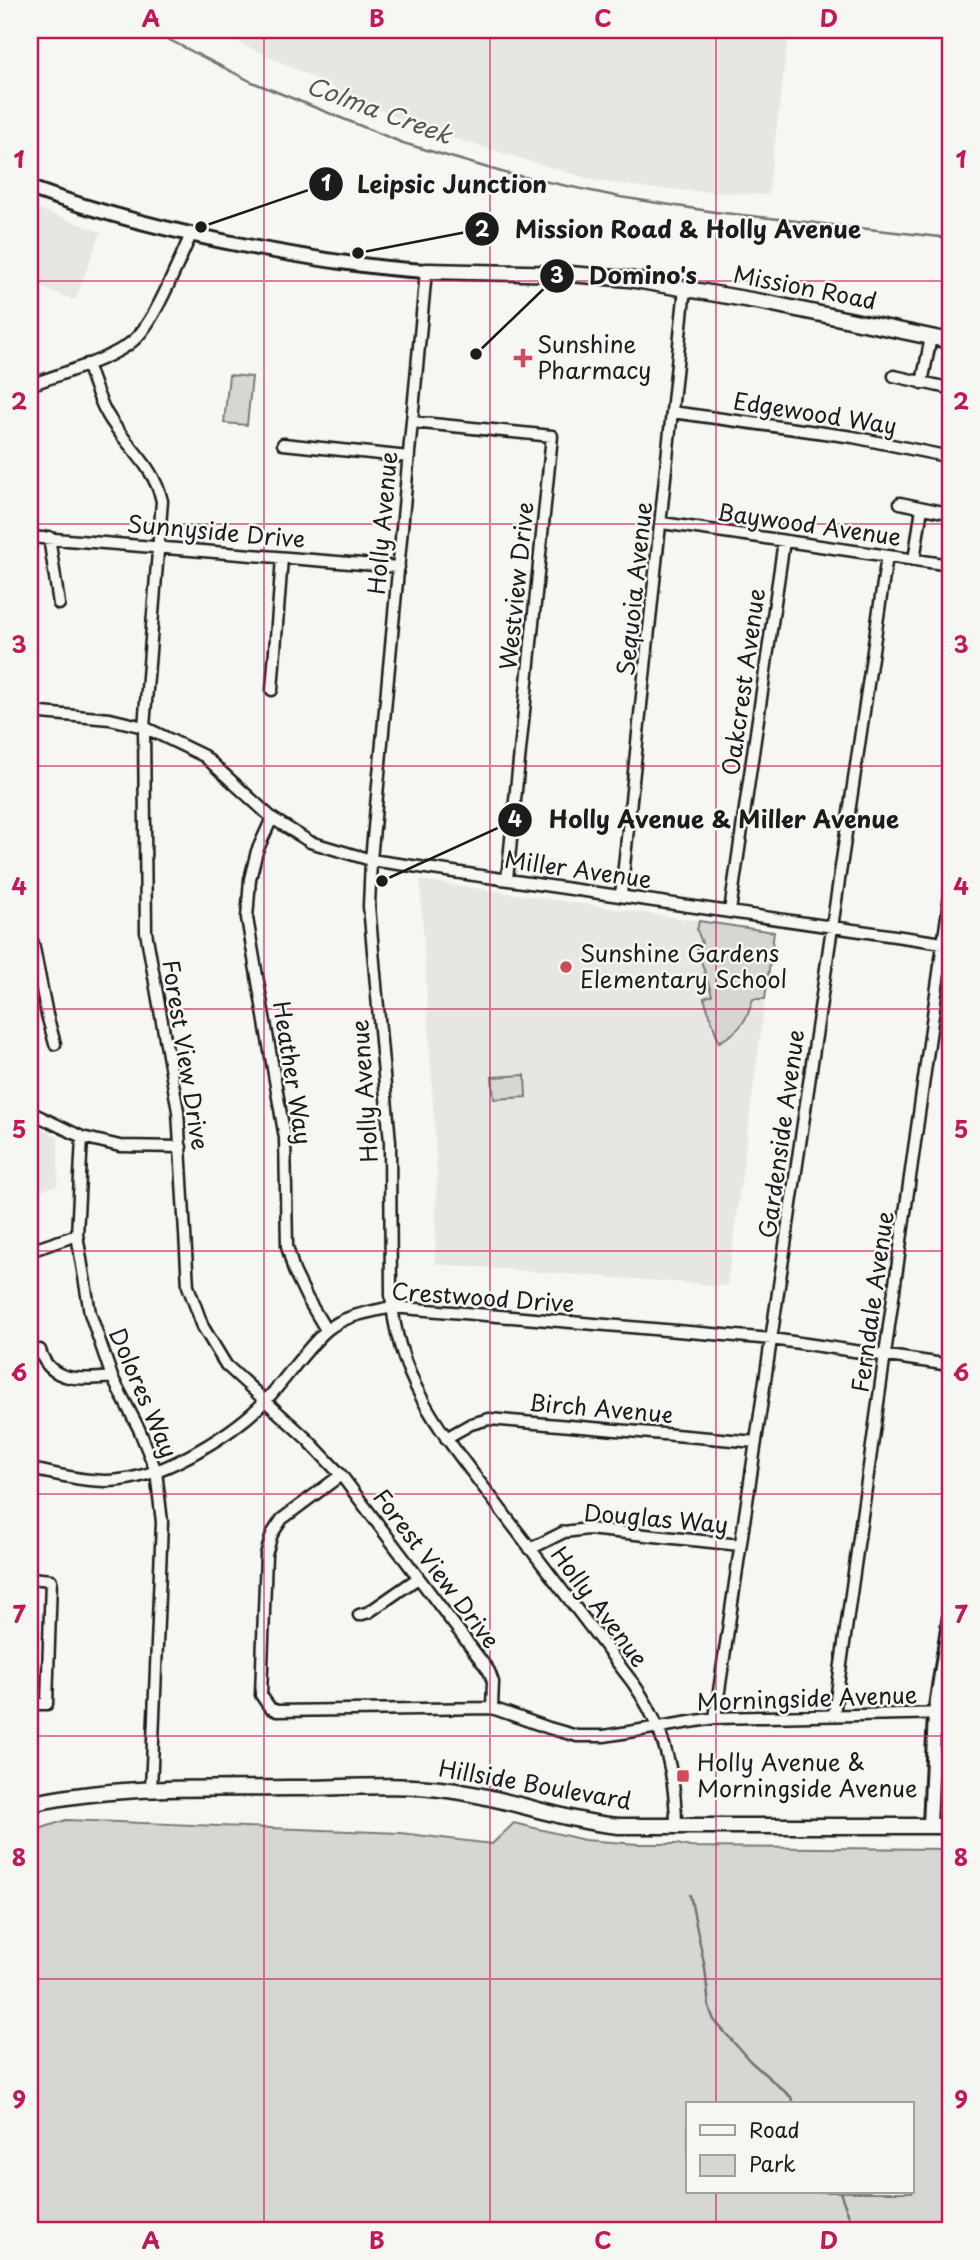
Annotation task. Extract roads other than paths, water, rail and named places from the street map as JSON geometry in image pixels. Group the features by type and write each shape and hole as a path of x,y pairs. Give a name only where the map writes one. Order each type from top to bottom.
{"main road":[{"name":"Mission Road","path":"426,271 570,274 629,279 950,341"},
{"name":"Hillside Boulevard","path":"30,1804 105,1791 431,1788 487,1797 593,1823 620,1826 950,1826"}],"street":[{"name":"Mission Road","path":"30,188 115,216 191,235 343,263 426,271"},
{"path":"30,385 126,346 141,333 152,317 191,235"},
{"name":"Holly Avenue","path":"426,271 370,860 369,906 390,1142 392,1307 408,1372 423,1403 446,1438 639,1692 659,1728 673,1778 676,1827"},
{"name":"Sequoia Avenue","path":"621,895 685,288"},
{"path":"922,383 931,337"},
{"name":"Forest View Drive","path":"87,364 107,415 150,469 162,501 156,546 144,727 146,932 178,1111 188,1286 203,1327 226,1365 307,1439 341,1475 489,1671 493,1682 492,1708"},
{"path":"894,376 948,388"},
{"name":"Edgewood Way","path":"672,412 852,437 950,457"},
{"name":"Westview Drive","path":"412,422 551,436 507,879"},
{"path":"283,444 409,457"},
{"path":"900,503 943,512"},
{"path":"914,559 922,508"},
{"name":"Baywood Avenue","path":"662,523 950,565"},
{"name":"Sunnyside Drive","path":"30,537 399,566"},
{"path":"49,537 59,604"},
{"name":"Oakcrest Avenue","path":"730,911 785,541"},
{"name":"Gardenside Avenue","path":"716,1718 887,556"},
{"path":"272,690 282,558"},
{"name":"Miller Avenue","path":"30,712 110,719 144,727 204,757 272,818 310,842 370,860 947,943"},
{"name":"Heather Way","path":"272,818 254,860 247,918 285,1139 287,1246 294,1271 326,1330"},
{"name":"Ferndale Avenue","path":"834,1714 947,943 950,895"},
{"path":"30,943 33,943 55,1044"},
{"path":"30,1112 82,1137 120,1146 181,1147"},
{"name":"Dolores Way","path":"82,1137 77,1234 90,1313 112,1377 139,1429 156,1471 162,1522 151,1790"},
{"path":"30,1251 77,1234"},
{"name":"Crestwood Drive","path":"30,1469 87,1479 119,1480 156,1471 219,1440 266,1401 326,1330 356,1315 392,1307 772,1339 950,1365"},
{"path":"40,1349 44,1363 54,1373 85,1380 112,1377"},
{"name":"Birch Avenue","path":"446,1438 471,1424 489,1419 756,1442"},
{"name":"Morningside Avenue","path":"341,1475 282,1519 272,1534 266,1555 261,1695 264,1702 277,1711 492,1708 578,1736 604,1737 716,1718 950,1713"},
{"name":"Douglas Way","path":"530,1549 564,1532 588,1529 740,1545"},
{"path":"30,1578 51,1580 47,1704 30,1704"},
{"path":"359,1615 369,1612 418,1578"},
{"path":"930,1826 935,1713 950,1615"}],"waterway":[{"name":"Colma Creek","path":"150,30 252,82 403,143 505,173 620,197 715,212 949,238"},
{"name":"Colma Creek","path":"940,237 949,243"},
{"path":"690,1895 705,1968 709,2007 714,2020 750,2061 791,2097 793,2102"},
{"path":"841,2194 854,2230"}],"place":[{"name":"Leipsic Junction","path":"201,227"},
{"name":"Mission Road & Holly Avenue","path":"358,253"},
{"name":"Domino's","path":"476,354"},
{"name":"Sunshine Pharmacy","path":"523,358"},
{"name":"Holly Avenue & Miller Avenue","path":"382,881"},
{"name":"Sunshine Gardens Elementary School","path":"566,967"},
{"name":"Holly Avenue & Morningside Avenue","path":"683,1776"}]}
